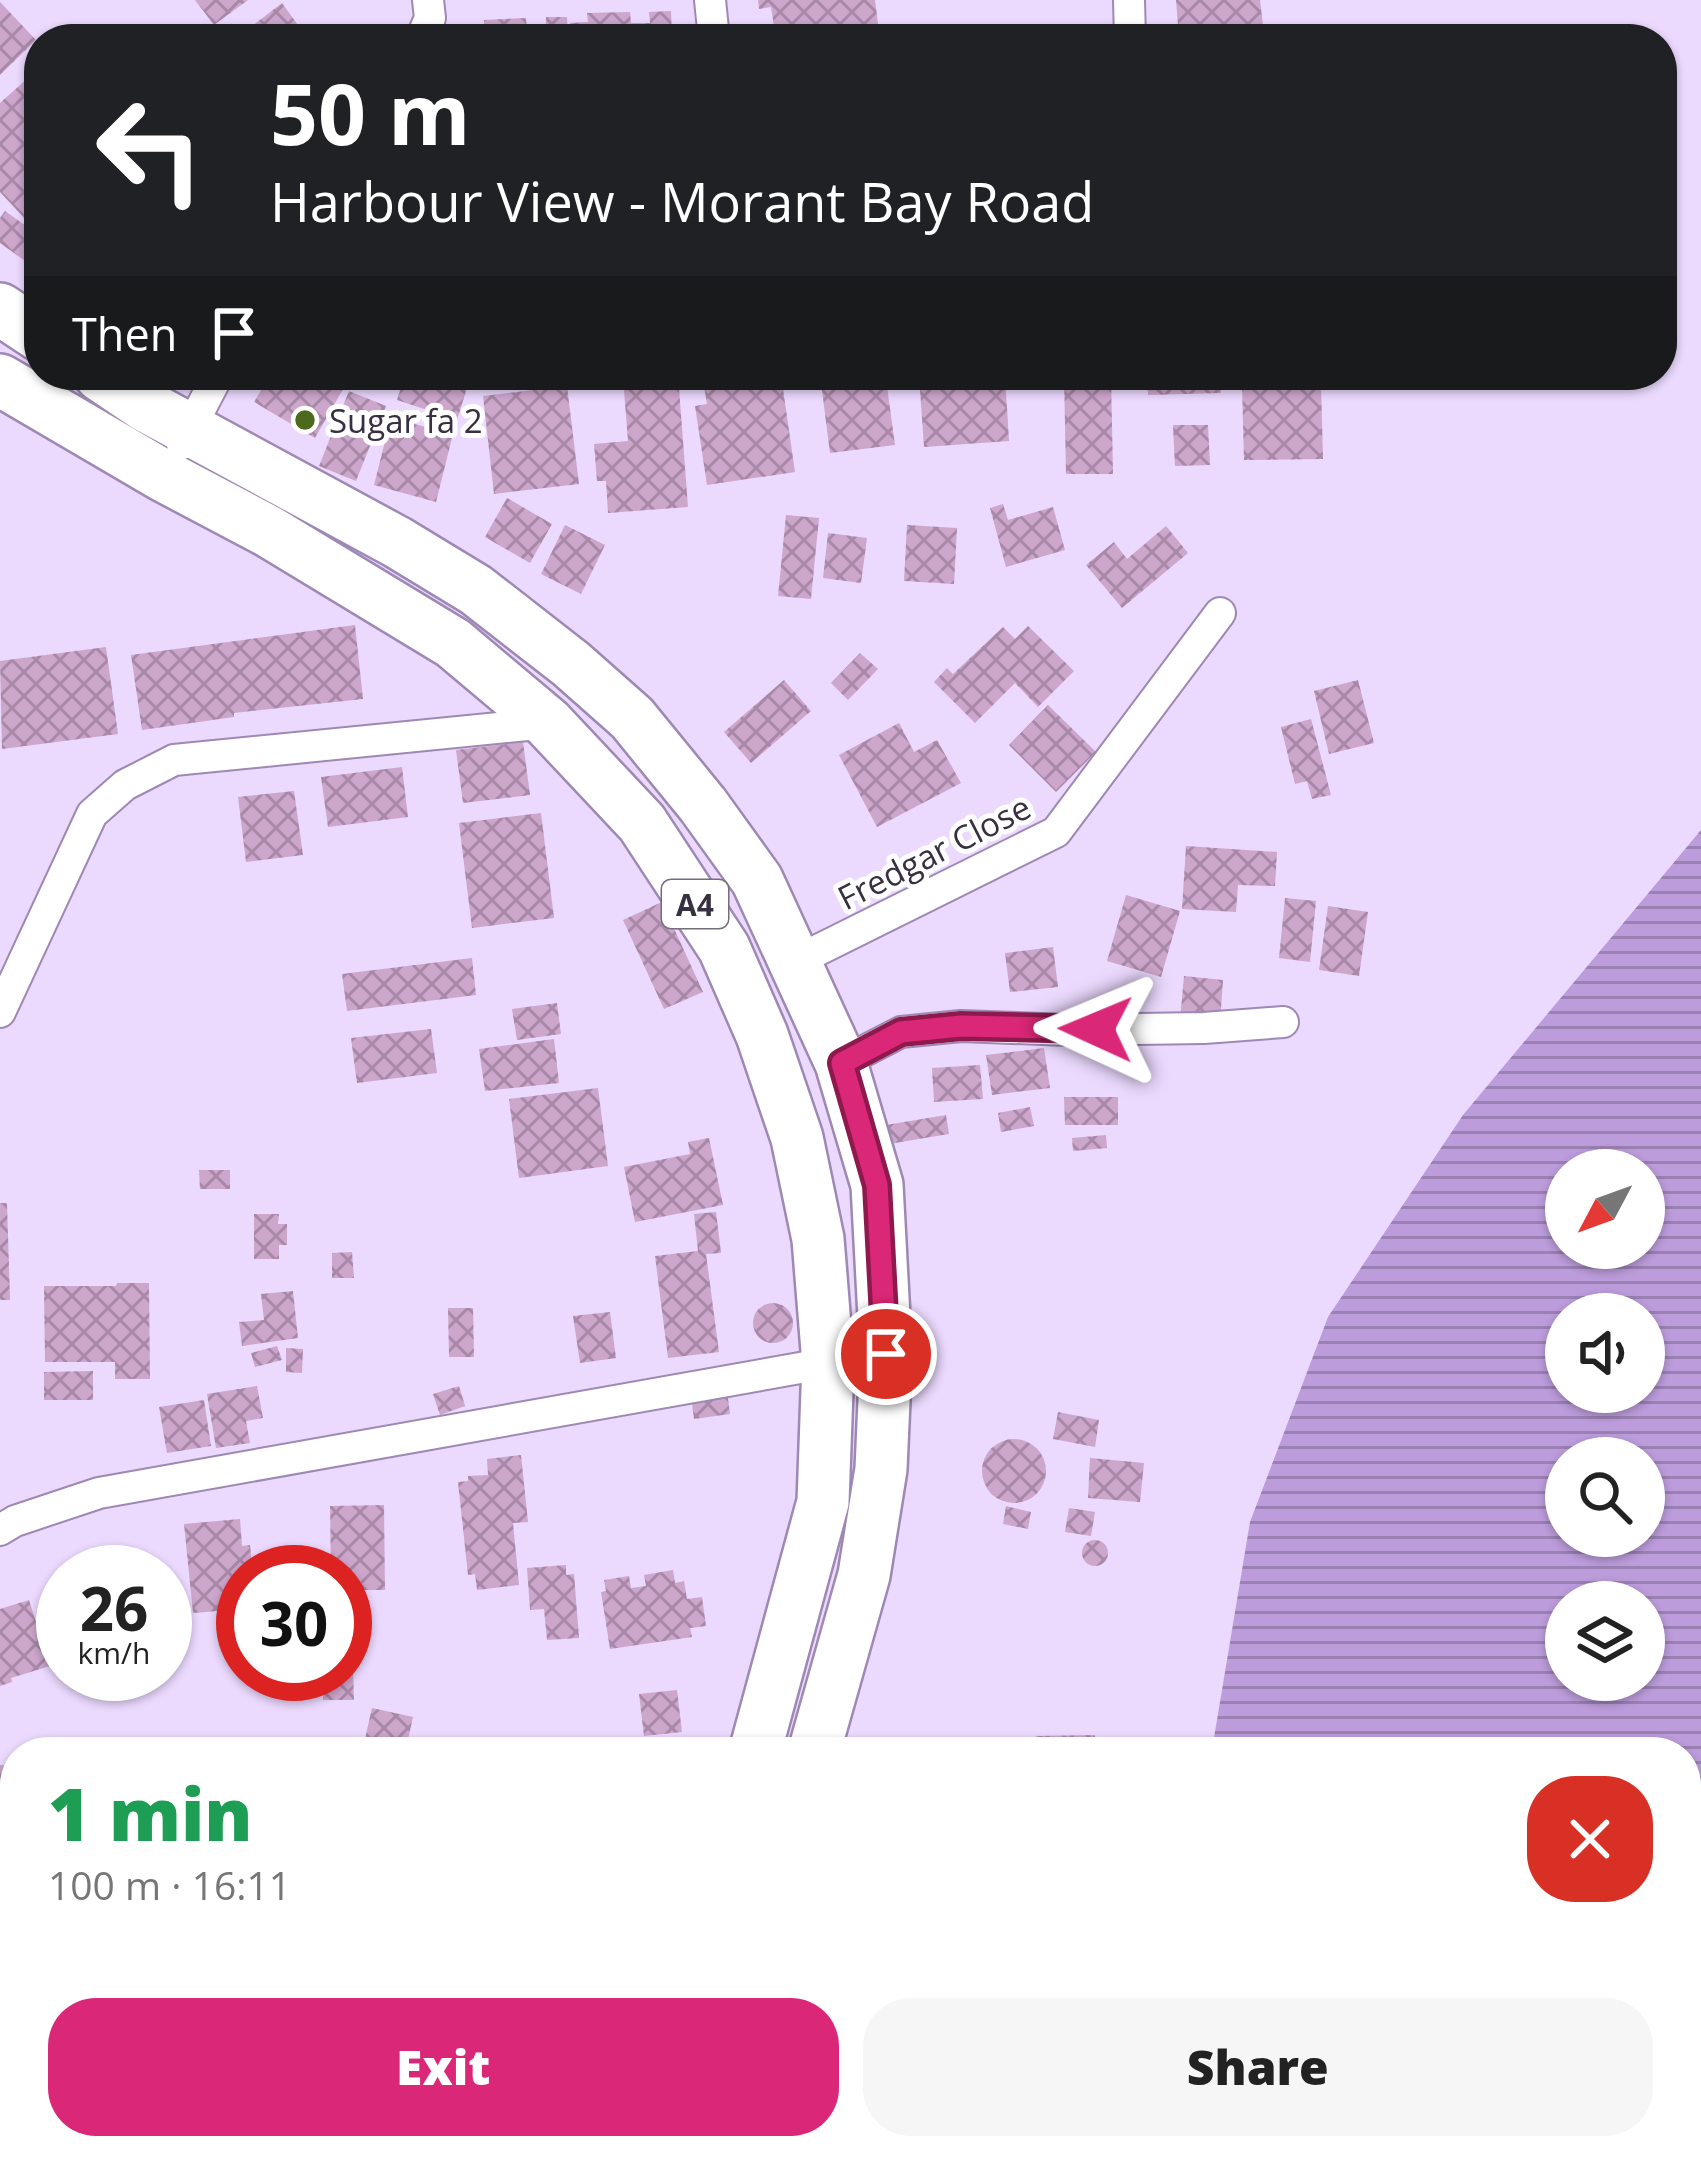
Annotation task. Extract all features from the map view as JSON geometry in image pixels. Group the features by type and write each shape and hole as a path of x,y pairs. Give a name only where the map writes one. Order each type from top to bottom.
{"highway":[{"name":"A4","path":"0,380 268,531 453,643 548,723 642,823 724,948 762,1035 797,1138 814,1219 828,1364 823,1502 759,1737"},
{"name":"A4","path":"122,390 476,590 632,718 757,880 842,1063 877,1185 886,1354 881,1468 863,1575 818,1737"}],"street":[{"path":"164,476 210,390"},
{"name":"Fredgar Close","path":"794,962 1056,832 1220,614"},
{"path":"0,1012 92,814 125,784 174,760 548,723"},
{"path":"842,1063 901,1032 941,1028 1204,1028 1283,1022"},
{"path":"0,1530 99,1493 828,1364"}],"shaded area":[{"path":"1701,830 1701,1737 1214,1737 1250,1522 1328,1317 1463,1115"}],"building":[{"path":"195,0 248,0 215,24"},
{"path":"758,0 875,0 878,24 774,24 771,7 759,9"},
{"path":"1176,0 1260,0 1263,24 1178,24"},
{"path":"0,2 24,27 24,52 0,75"},
{"path":"282,3 297,24 255,24"},
{"path":"671,11 671,24 570,24 588,22 587,13 630,12 631,23 650,23 649,12"},
{"path":"546,17 567,17 567,24 546,24"},
{"path":"526,18 526,24 484,24 484,20"},
{"path":"24,81 24,218 0,192 0,103"},
{"path":"5,211 24,224 24,260 0,243 0,218"},
{"name":"Sugar fa 2","path":"261,390 342,390 315,438 254,402"},
{"path":"400,390 466,390 457,420 397,400"},
{"path":"567,390 579,484 494,494 483,396"},
{"path":"624,390 679,390 688,507 608,513 606,481 597,481 594,444 628,441"},
{"path":"705,390 783,390 795,472 707,485 695,406 707,404"},
{"path":"822,390 888,390 895,445 830,453"},
{"path":"920,390 1006,390 1009,441 924,447"},
{"path":"1064,390 1111,390 1113,474 1066,474"},
{"path":"1148,390 1221,393 1148,395"},
{"path":"1242,390 1321,390 1323,459 1244,460"},
{"path":"349,391 386,406 356,481 319,466"},
{"path":"391,418 453,434 436,502 374,485"},
{"path":"1173,425 1208,425 1210,465 1175,466"},
{"path":"507,498 552,524 530,563 485,537"},
{"path":"1003,504 1008,520 1053,507 1065,550 1006,567 990,508"},
{"path":"786,515 819,518 811,599 778,596"},
{"path":"565,525 605,545 581,594 541,574"},
{"path":"907,525 957,528 954,584 904,581"},
{"path":"1166,526 1188,553 1122,608 1086,565 1114,542 1127,559"},
{"path":"828,533 867,538 861,583 823,578"},
{"path":"355,625 363,699 234,713 234,717 142,730 131,655"},
{"path":"1028,626 1074,671 1038,707 1015,683 975,723 934,682 947,668 953,674 1003,627 1015,639"},
{"path":"106,647 118,734 2,749 0,661"},
{"path":"860,653 878,669 848,700 831,683"},
{"path":"784,680 811,711 751,763 724,732"},
{"path":"1358,680 1374,743 1329,754 1314,691"},
{"path":"1048,705 1096,752 1056,792 1009,745"},
{"path":"1311,719 1331,795 1312,799 1307,781 1295,784 1281,727"},
{"path":"899,723 914,752 937,740 961,783 877,827 839,755"},
{"path":"523,742 530,795 463,803 456,750"},
{"path":"402,767 408,817 328,827 321,777"},
{"path":"294,791 303,855 246,862 238,797"},
{"path":"541,813 554,918 472,928 459,823"},
{"path":"1186,846 1277,852 1275,886 1238,885 1236,912 1182,909"},
{"path":"1126,895 1180,911 1161,977 1107,961"},
{"path":"1285,898 1316,901 1310,962 1279,958"},
{"path":"662,902 703,992 664,1009 623,920"},
{"path":"1328,906 1368,912 1359,976 1319,970"},
{"path":"1053,947 1058,987 1010,992 1005,953"},
{"path":"472,958 476,995 347,1011 342,974"},
{"path":"1184,976 1223,980 1220,1023 1180,1020"},
{"path":"557,1003 561,1034 517,1040 512,1009"},
{"path":"431,1029 437,1073 357,1083 351,1038"},
{"path":"554,1039 559,1083 485,1091 479,1049"},
{"path":"1044,1048 1050,1088 992,1095 986,1055"},
{"path":"980,1065 983,1099 934,1102 932,1068"},
{"path":"598,1088 608,1166 519,1178 509,1099"},
{"path":"1064,1097 1118,1097 1118,1125 1065,1125"},
{"path":"1030,1107 1034,1126 1001,1132 998,1113"},
{"path":"946,1115 949,1134 877,1146 874,1127"},
{"path":"1106,1135 1107,1148 1073,1151 1072,1138"},
{"path":"709,1138 723,1205 635,1222 624,1167 690,1154 688,1142"},
{"path":"199,1170 230,1170 230,1189 200,1189"},
{"path":"0,1203 7,1203 10,1300 0,1300"},
{"path":"716,1212 721,1253 706,1254 719,1352 668,1358 655,1256 698,1251 694,1214"},
{"path":"254,1214 279,1214 278,1224 287,1224 287,1245 279,1245 279,1259 254,1259"},
{"path":"352,1252 354,1278 332,1278 332,1253"},
{"path":"149,1283 150,1379 115,1379 115,1362 45,1362 44,1286"},
{"path":"293,1291 298,1338 242,1346 239,1322 264,1320 261,1294"},
{"path":"773,1303 787,1309 793,1323 787,1337 773,1343 759,1337 753,1323 759,1309"},
{"path":"448,1308 473,1308 474,1357 449,1357"},
{"path":"610,1312 616,1358 580,1363 573,1316"},
{"path":"277,1346 282,1360 255,1367 251,1353"},
{"path":"286,1348 303,1349 302,1373 286,1372"},
{"path":"93,1371 93,1400 44,1400 44,1372"},
{"path":"257,1386 263,1418 246,1421 250,1443 216,1448 207,1394"},
{"path":"459,1386 465,1406 440,1415 433,1394"},
{"path":"727,1391 730,1414 694,1419 691,1396"},
{"path":"204,1400 211,1446 167,1453 159,1407"},
{"path":"1058,1412 1099,1420 1095,1447 1053,1439"},
{"path":"1014,1439 1036,1449 1046,1471 1036,1493 1014,1503 992,1493 982,1471 992,1449"},
{"path":"521,1455 528,1522 513,1523 519,1585 477,1590 475,1574 468,1575 458,1482 488,1475 487,1459"},
{"path":"1090,1458 1144,1463 1140,1502 1088,1498"},
{"path":"384,1505 385,1590 372,1590 372,1545 331,1545 330,1506"},
{"path":"1006,1506 1031,1512 1028,1529 1003,1524"},
{"path":"1069,1508 1095,1512 1091,1536 1065,1532"},
{"path":"240,1519 242,1545 216,1545 216,1611 193,1613 192,1545 186,1545 184,1524"},
{"path":"1095,1540 1108,1553 1095,1566 1082,1553"},
{"path":"566,1565 566,1575 574,1574 579,1638 547,1640 544,1609 530,1610 527,1568"},
{"path":"673,1570 675,1583 684,1581 687,1599 702,1597 706,1626 690,1628 692,1637 610,1649 601,1592 606,1591 604,1580 629,1576 631,1588 646,1586 644,1575"},
{"path":"29,1600 36,1622 36,1670 0,1686 0,1609"},
{"path":"677,1690 682,1732 644,1736 639,1694"},
{"path":"372,1708 413,1717 409,1737 365,1737"}],"place":[{"name":"Sugar fa 2","path":"305,420"}],"route":[{"path":"886,1354 877,1185 842,1063 901,1032 961,1026 1096,1029"}]}
